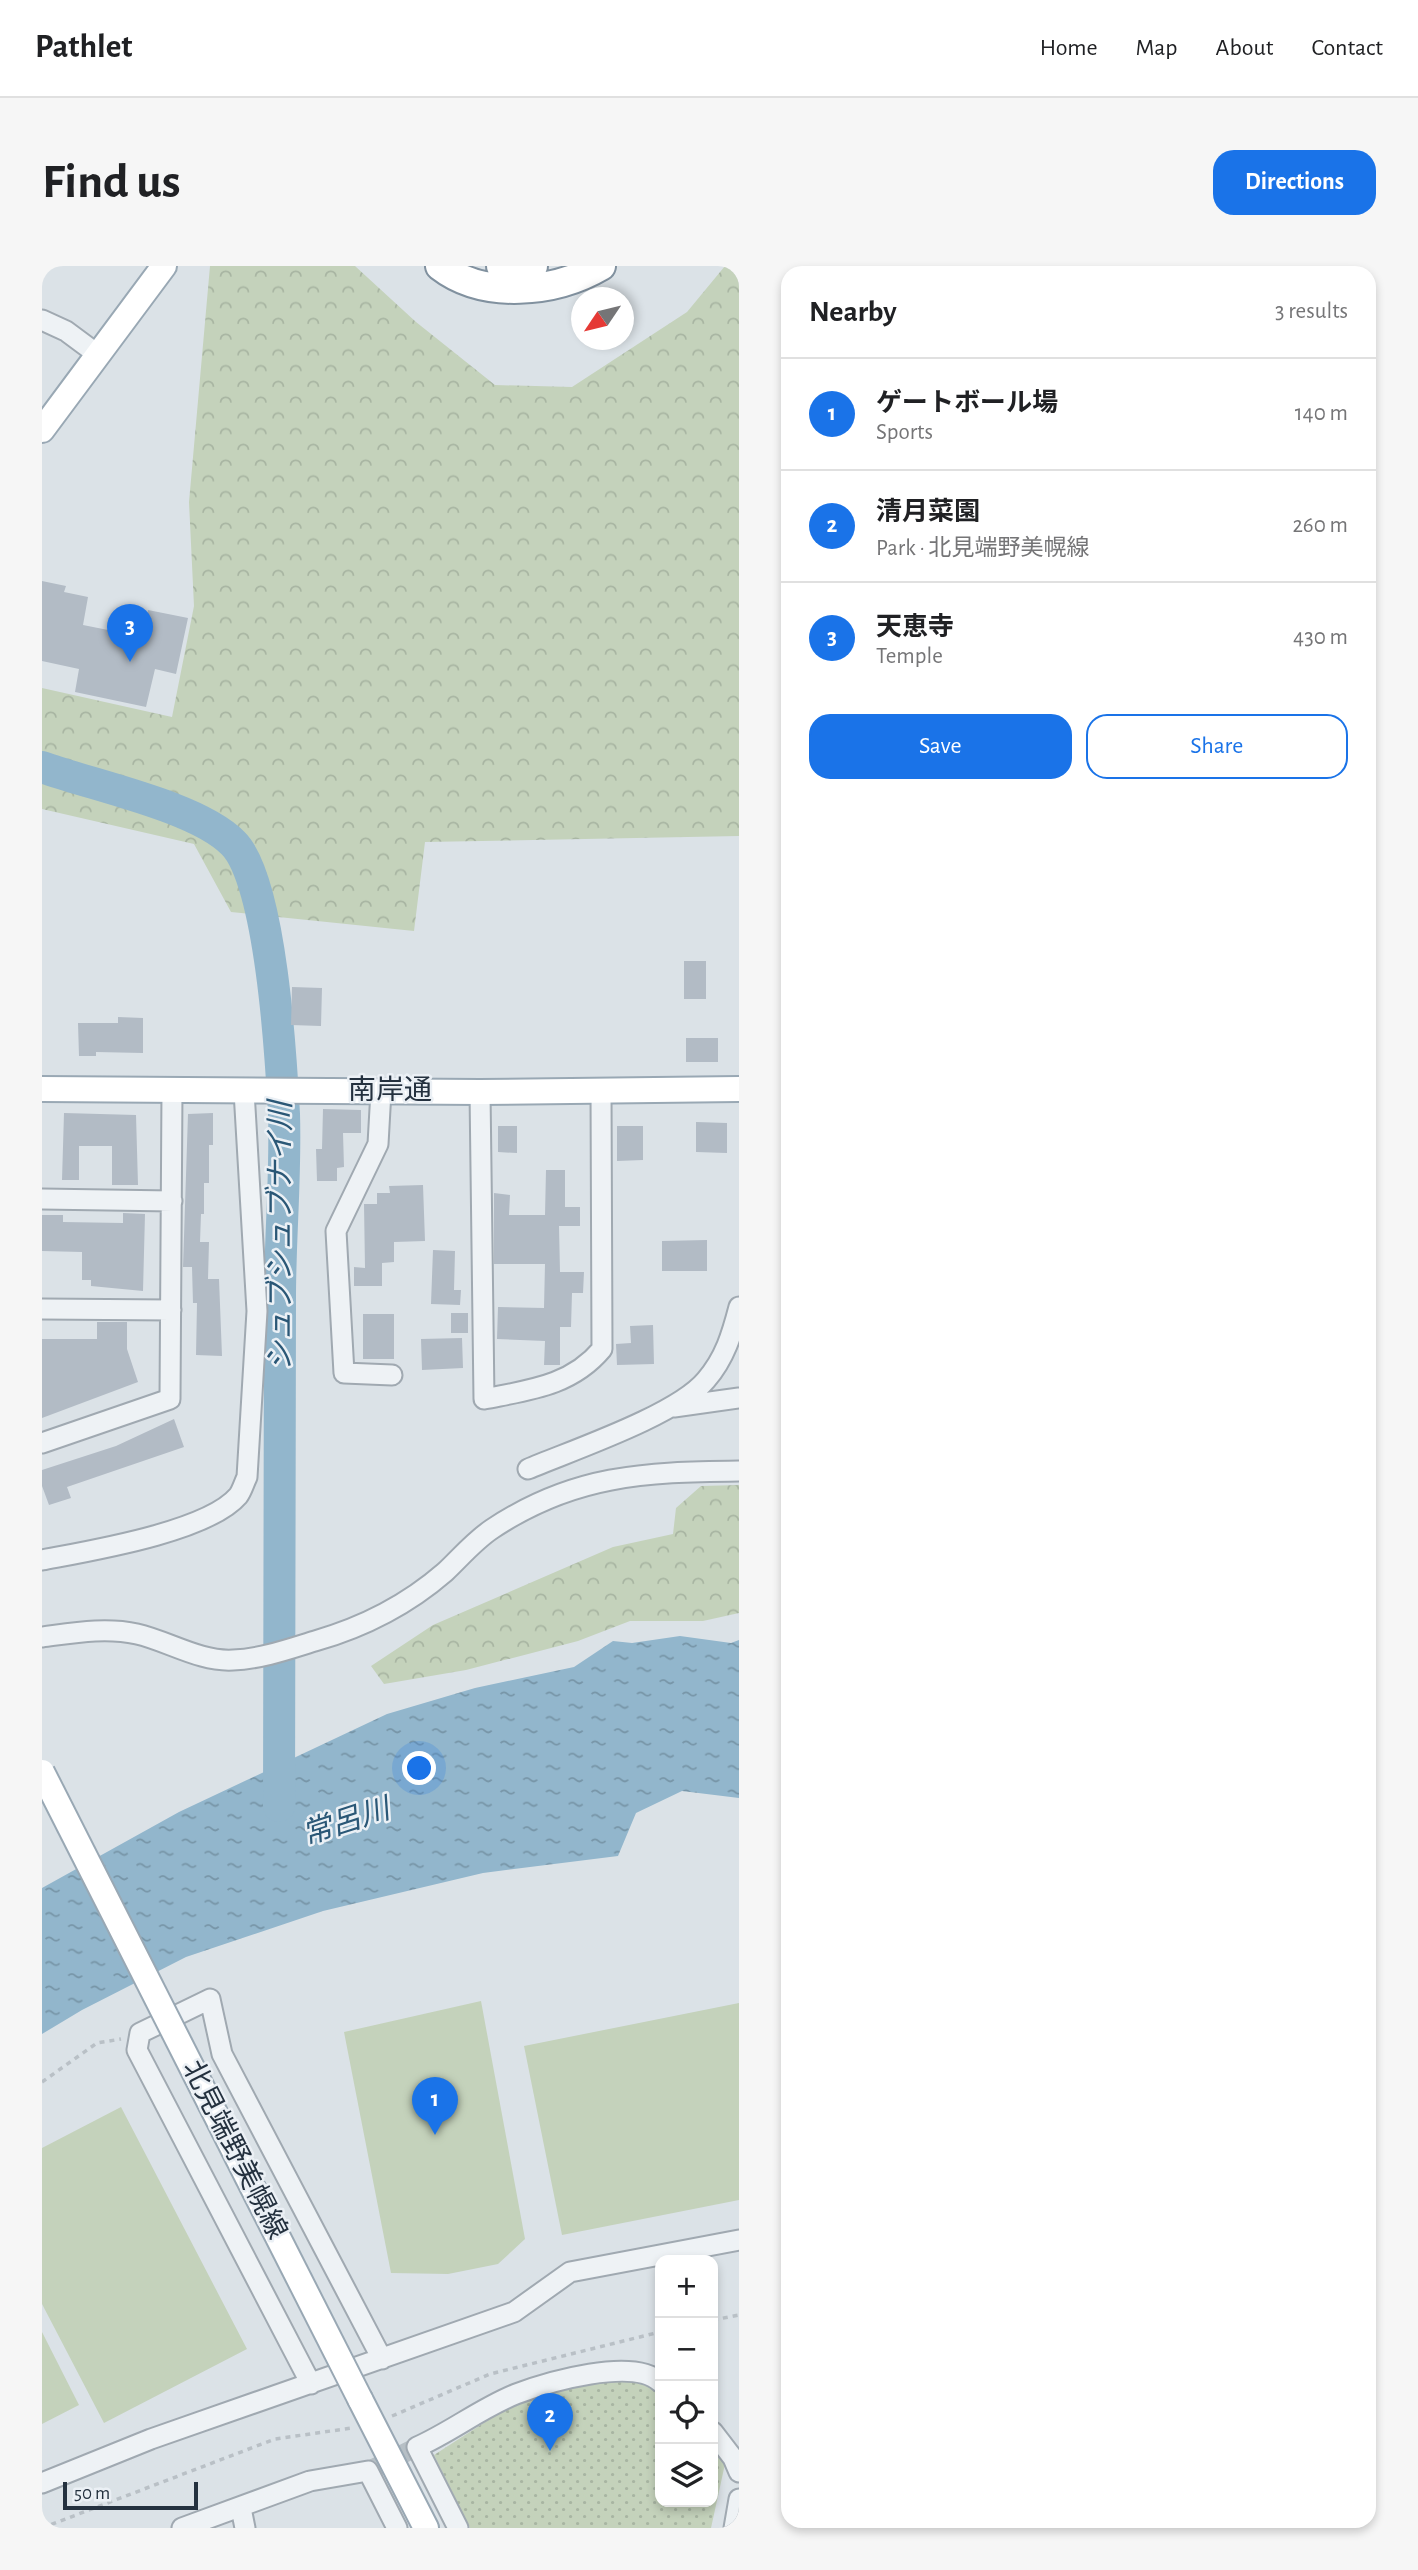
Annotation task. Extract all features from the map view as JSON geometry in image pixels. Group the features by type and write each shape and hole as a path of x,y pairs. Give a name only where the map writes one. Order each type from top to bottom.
{"highway":[{"path":"440,266 473,282 512,289 566,283 601,266"},
{"path":"501,266 533,266"}],"main road":[{"path":"42,430 164,266"},
{"name":"南岸通","path":"42,1089 480,1092 739,1089"},
{"name":"北見端野美幌線","path":"42,1772 426,2528"}],"street":[{"path":"42,320 66,331 97,354"},
{"path":"480,1092 484,1399 542,1388 586,1368 602,1349 601,1089"},
{"path":"42,1443 170,1399 172,1090"},
{"path":"42,1560 122,1544 196,1522 239,1496 247,1477 257,1311 252,1091"},
{"path":"381,1091 378,1144 336,1231 344,1373 392,1375"},
{"path":"42,1199 172,1201"},
{"path":"528,1469 673,1407 706,1382 729,1347 739,1307"},
{"path":"42,1309 171,1310"},
{"path":"673,1407 739,1398"},
{"path":"42,1637 101,1630 137,1634 201,1655 231,1661 265,1655 370,1622 410,1600 488,1531 529,1506 567,1490 636,1476 739,1471"},
{"path":"311,2384 136,2050 140,2033 210,1999 222,2054 382,2359"},
{"path":"42,2483 151,2439 514,2312 570,2272 739,2241"},
{"path":"458,2528 417,2448 515,2395 545,2385 617,2370 638,2371 658,2381"},
{"path":"718,2438 733,2458 739,2472"},
{"path":"182,2528 310,2481 368,2471 397,2528"},
{"path":"734,2528 739,2499"},
{"path":"241,2508 245,2528"}],"path":[{"path":"42,2082 97,2043 123,2038 136,2050"},
{"path":"718,2319 739,2315"}],"green space":[{"path":"210,266 355,266 416,322 495,385 572,387 629,350 634,350 634,347 687,312 725,266 739,266 739,836 425,842 414,931 231,912 194,844 42,809 42,688 172,717 194,606 189,502"},
{"path":"739,1485 739,1613 703,1621 630,1621 578,1641 466,1670 384,1684 371,1666 433,1625 613,1547 673,1534 676,1508 701,1486"},
{"path":"481,2001 525,2239 498,2264 448,2274 391,2273 344,2032"},
{"path":"739,2003 739,2200 562,2235 524,2046"},
{"path":"121,2107 247,2349 104,2423 42,2304 42,2148"},
{"path":"42,2332 79,2405 42,2424"},
{"path":"618,2377 651,2385 655,2389 655,2507 716,2507 711,2528 470,2528 434,2455 516,2402"},
{"path":"718,2455 725,2464 718,2496"}],"water":[{"name":"常呂川","path":"680,1636 731,1643 739,1640 739,1798 682,1791 636,1813 618,1856 483,1873 323,1911 186,1957 82,2010 42,2034 42,1888 179,1812 387,1714 475,1688 574,1667 613,1641 632,1643"}],"building":[{"path":"42,581 66,586 64,592 88,597 83,625 143,637 148,610 188,618 176,674 155,669 146,707 75,692 79,669 42,661"},
{"path":"684,961 706,961 706,999 684,999"},
{"path":"292,987 322,988 321,1026 291,1025"},
{"path":"118,1017 143,1018 143,1053 96,1052 96,1056 79,1056 78,1023 118,1023"},
{"path":"686,1038 718,1038 718,1062 686,1062"},
{"path":"323,1109 361,1110 361,1133 343,1133 344,1167 337,1168 337,1181 317,1181 316,1149 322,1149"},
{"path":"64,1113 136,1115 138,1185 112,1185 112,1146 79,1146 79,1180 62,1180"},
{"path":"213,1113 213,1145 209,1145 209,1183 204,1183 200,1242 209,1242 208,1279 219,1279 222,1356 196,1355 197,1303 193,1303 192,1267 183,1267 188,1114"},
{"path":"696,1122 727,1123 727,1153 696,1152"},
{"path":"498,1126 517,1126 517,1153 498,1152"},
{"path":"617,1126 643,1126 643,1160 617,1161"},
{"path":"546,1170 565,1170 565,1207 580,1207 580,1226 559,1226 560,1272 584,1272 583,1293 572,1293 571,1327 560,1327 560,1365 544,1365 545,1341 497,1339 498,1307 544,1308 545,1264 494,1264 494,1193 510,1195 509,1215 545,1215"},
{"path":"423,1185 425,1241 394,1242 394,1262 382,1263 382,1286 354,1286 354,1267 365,1268 364,1204 377,1204 377,1193 390,1193 389,1186"},
{"path":"123,1213 145,1214 143,1291 91,1286 91,1280 82,1280 82,1252 42,1251 42,1215 63,1215 63,1222 123,1223"},
{"path":"707,1240 707,1271 662,1271 662,1241"},
{"path":"433,1250 455,1251 454,1290 461,1290 460,1305 431,1304"},
{"path":"451,1313 468,1313 468,1333 451,1333"},
{"path":"363,1314 394,1314 394,1359 363,1359"},
{"path":"97,1322 127,1322 127,1349 138,1382 42,1418 42,1339 97,1339"},
{"path":"653,1325 654,1364 617,1365 616,1344 631,1343 630,1326"},
{"path":"462,1338 463,1368 422,1370 421,1339"},
{"path":"174,1419 184,1447 67,1487 71,1498 49,1505 42,1486 42,1470 116,1446"}],"waterway":[{"name":"シュブシュブナイ川","path":"42,767 143,798 195,818 216,830 233,843 246,863 257,893 272,971 284,1114 280,1297 279,1806"}],"tunnel":[{"path":"368,2471 417,2447"}],"place":[{"name":"天恵寺","path":"130,662"},
{"name":"ゲートボール場","path":"435,2135"},
{"name":"清月菜園","path":"550,2451"}]}
